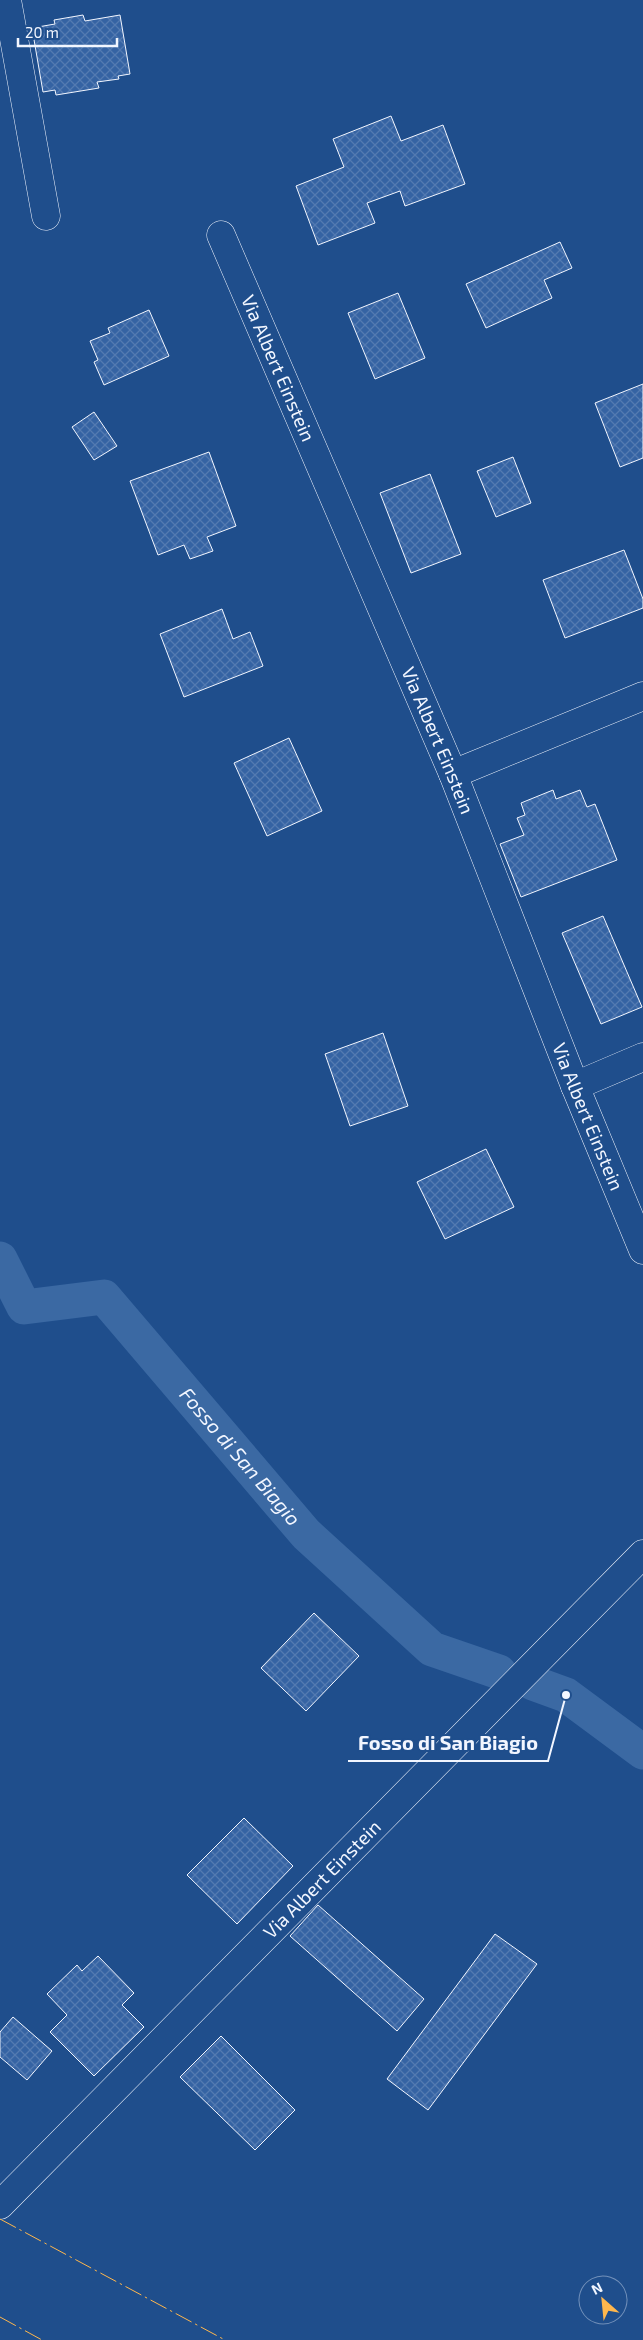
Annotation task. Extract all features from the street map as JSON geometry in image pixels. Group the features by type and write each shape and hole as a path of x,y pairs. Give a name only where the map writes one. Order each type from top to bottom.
{"street":[{"path":"7,0 46,216"},
{"name":"Via Albert Einstein","path":"221,235 453,774 575,1086 643,1250"},
{"path":"453,774 643,696"},
{"path":"575,1086 643,1058"},
{"name":"Via Albert Einstein","path":"0,2205 643,1554"}],"building":[{"path":"83,15 85,21 120,15 130,74 118,76 119,79 97,82 99,88 56,95 55,90 43,92 32,28 55,24 54,20"},
{"path":"391,116 401,141 443,125 465,184 405,206 400,191 367,203 375,223 318,245 296,186 344,167 333,139"},
{"path":"560,242 572,268 544,280 552,298 486,328 466,284"},
{"path":"398,293 425,358 375,379 348,313"},
{"path":"149,310 169,356 104,385 94,362 98,360 90,341 110,333 108,328"},
{"path":"643,384 643,458 620,467 595,403"},
{"path":"94,412 117,446 94,460 72,427"},
{"path":"209,452 236,526 207,537 213,551 190,559 184,545 158,555 130,481"},
{"path":"513,457 531,503 496,517 477,471"},
{"path":"430,474 461,554 411,573 380,493"},
{"path":"624,550 643,599 643,608 565,638 543,580"},
{"path":"222,609 233,639 250,632 263,666 184,697 160,634"},
{"path":"289,738 322,811 267,836 234,763"},
{"path":"553,790 556,799 580,790 587,807 595,804 617,860 521,897 500,844 524,835 517,818 525,815 521,803"},
{"path":"603,916 642,1007 601,1024 562,933"},
{"path":"383,1033 408,1106 350,1126 325,1054"},
{"path":"486,1149 514,1207 445,1239 417,1182"},
{"path":"314,1613 359,1656 306,1711 261,1668"},
{"path":"244,1818 293,1866 237,1924 187,1875"},
{"path":"318,1905 424,1999 397,2031 290,1936"},
{"path":"495,1934 537,1964 428,2110 387,2079"},
{"path":"98,1956 134,1993 122,2005 144,2027 94,2076 50,2032 67,2015 47,1994 77,1965 82,1971"},
{"path":"13,2017 52,2051 27,2080 0,2057 0,2032"},
{"path":"221,2036 295,2110 255,2150 180,2077"}],"waterway":[{"name":"Fosso di San Biagio","path":"0,1259 24,1307 104,1297 306,1534 432,1649 499,1672"},
{"name":"Fosso di San Biagio","path":"533,1683 566,1695 643,1752"}],"power":[{"path":"0,2219 225,2340"},
{"path":"0,2317 42,2340"}],"place":[{"name":"Fosso di San Biagio","path":"566,1695"}]}
